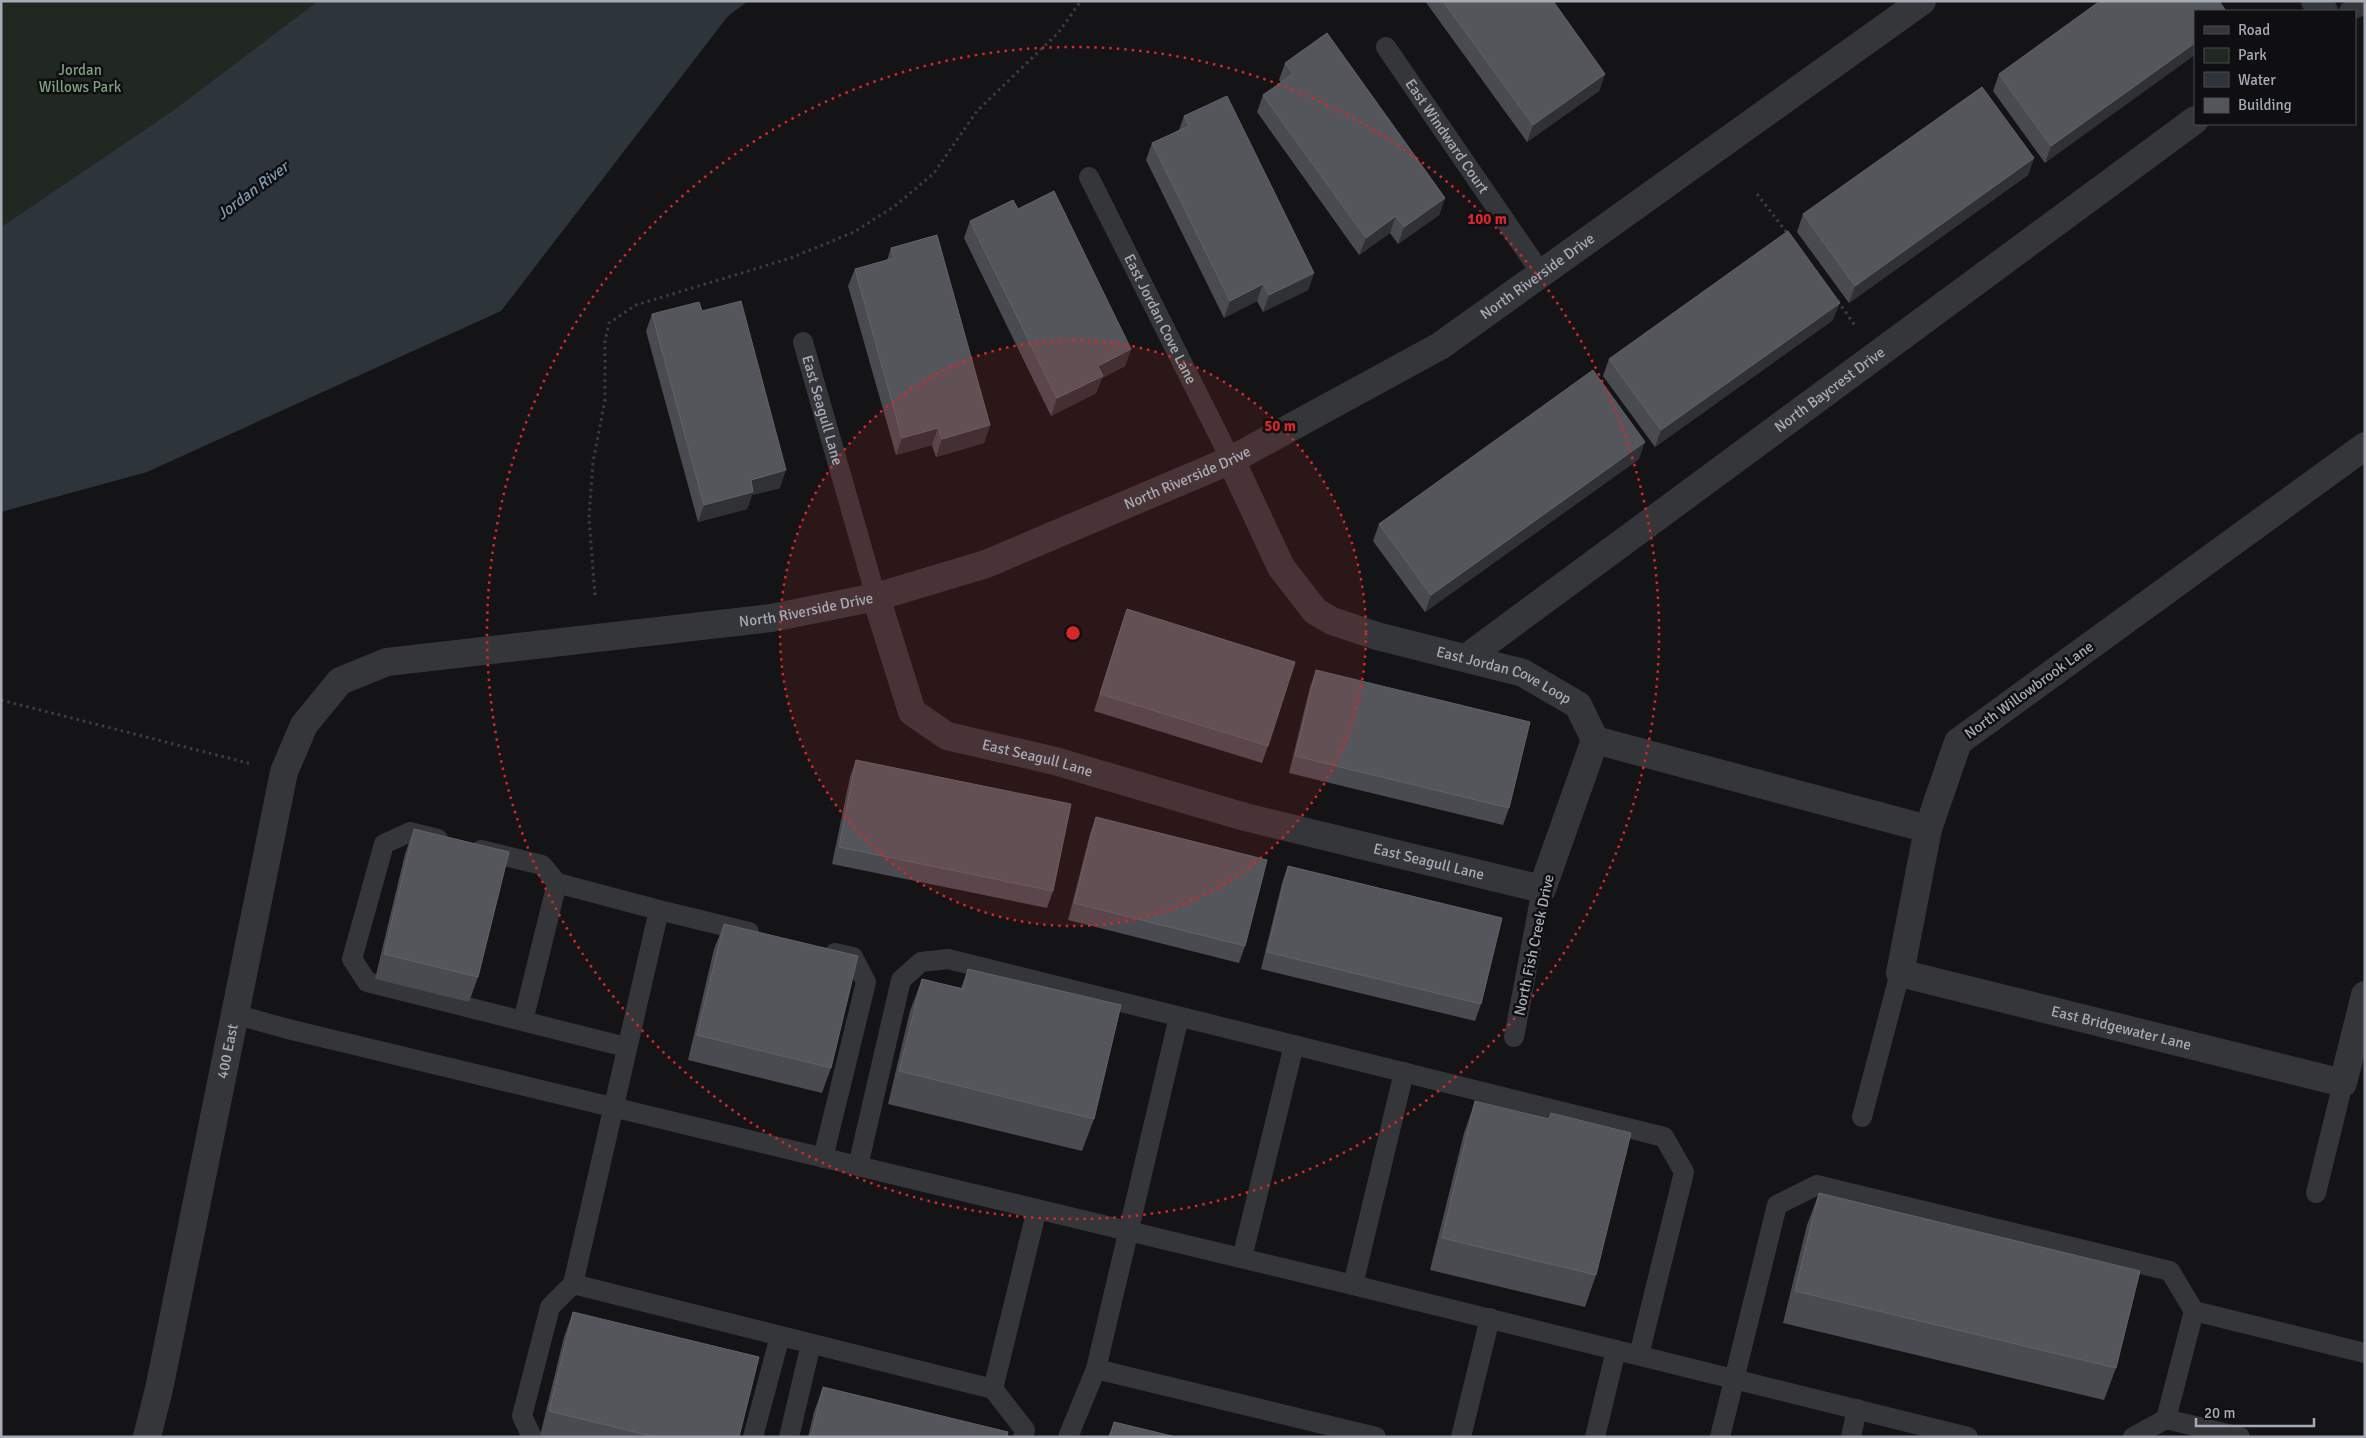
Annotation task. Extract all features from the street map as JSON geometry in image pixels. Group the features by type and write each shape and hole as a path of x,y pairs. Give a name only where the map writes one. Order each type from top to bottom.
{"street":[{"name":"North Riverside Drive","path":"340,681 387,662 771,618 876,597 986,564 1231,460 1440,346 1922,1"},
{"name":"North Baycrest Drive","path":"1466,658 2194,121"},
{"name":"North Willowbrook Lane","path":"1900,973 1928,829 1958,742 2365,446"},
{"name":"East Jordan Cove Loop","path":"1231,460 1281,567 1315,612 1332,621 1377,636 1523,673 1578,705 1595,740"},
{"name":"East Seagull Lane","path":"876,597 912,712 947,736 1055,761 1246,818 1542,890"},
{"name":"400 East","path":"148,1437 284,772 304,725 340,681"},
{"path":"1595,740 1928,829"},
{"name":"North Fish Creek Drive","path":"1542,890 1595,740"},
{"name":"East Bridgewater Lane","path":"1900,973 2343,1083"},
{"path":"2343,1083 2365,995"}],"lane":[{"path":"2351,10 2365,4"},
{"name":"East Windward Court","path":"1386,47 1541,273"},
{"name":"East Jordan Cove Lane","path":"1089,177 1231,460"},
{"name":"East Seagull Lane","path":"803,342 876,597"},
{"path":"626,1047 367,982 352,959 384,844 410,832 542,865 557,883 766,936"},
{"path":"523,1021 557,883"},
{"name":"North Fish Creek Drive","path":"1514,1037 1542,890"},
{"path":"532,1437 522,1416 550,1307 573,1284 615,1106 626,1047 660,910"},
{"path":"814,948 853,957 866,982 823,1158"},
{"path":"858,1166 901,980 921,962 948,959 1664,1137 1684,1172 1639,1355"},
{"name":"North Willowbrook Lane","path":"1862,1117 1900,973"},
{"path":"234,1014 1490,1318 1968,1437"},
{"path":"1068,1437 1096,1370 1179,1017"},
{"path":"1242,1258 1294,1045"},
{"path":"1354,1285 1404,1072"},
{"path":"2316,1193 2343,1083"},
{"path":"1720,1437 1777,1205 1817,1185 2170,1271 2194,1311 2365,1353"},
{"path":"993,1389 1036,1209"},
{"path":"573,1284 993,1389 1025,1430 1024,1437"},
{"path":"2166,1419 2194,1311"},
{"path":"1462,1437 1490,1318"},
{"path":"753,1437 780,1336"},
{"path":"789,1437 811,1344"},
{"path":"1595,1437 1616,1350"},
{"path":"1096,1370 1376,1437"},
{"path":"1850,1437 1857,1409"},
{"path":"2133,1437 2166,1419 2240,1437"}],"path":[{"path":"594,595 589,518 593,462 605,400 605,341 610,323 636,305 791,258 854,232 894,206 934,172 977,111 1058,33 1081,1"},
{"path":"1757,194 1792,241"},
{"path":"1833,296 1857,327"},
{"path":"1,700 284,772"}],"green space":[{"name":"Jordan Willows Park","path":"1,1 318,1 171,112 1,227"}],"water":[{"name":"Jordan River","path":"318,1 748,1 728,16 501,311 147,472 1,512 1,227 171,112"}],"building":[{"path":"1443,1 1553,1 1605,74 1533,125"},
{"path":"2100,1 2219,1 2225,10 2194,10 2194,44 2051,146 1999,74"},
{"path":"1327,33 1445,198 1404,227 1396,216 1366,238 1263,95 1293,74 1285,63"},
{"path":"1982,87 2034,158 1855,286 1803,214"},
{"path":"1227,96 1314,273 1269,295 1263,284 1230,301 1152,143 1189,126 1184,116"},
{"path":"1054,191 1131,349 1098,366 1103,376 1057,398 970,221 1013,200 1018,209"},
{"path":"1788,231 1840,303 1661,430 1609,359"},
{"path":"937,235 990,425 942,439 938,428 902,438 855,269 894,258 891,248"},
{"path":"741,301 786,470 751,480 753,492 704,505 652,314 699,302 702,311"},
{"path":"1593,370 1645,442 1431,595 1379,524"},
{"path":"1127,609 1295,662 1268,746 1100,694"},
{"path":"1316,670 1530,722 1509,808 1295,756"},
{"path":"856,760 1071,804 1053,891 839,847"},
{"path":"1096,817 1267,860 1245,946 1074,903"},
{"path":"414,829 509,852 478,977 384,954"},
{"path":"1288,866 1502,918 1481,1004 1267,952"},
{"path":"724,924 858,956 831,1068 697,1035"},
{"path":"968,969 1121,1005 1094,1119 899,1071 922,979 963,989"},
{"path":"1475,1101 1549,1119 1551,1113 1631,1133 1596,1275 1442,1238"},
{"path":"1819,1193 2140,1271 2116,1368 1795,1291"},
{"path":"573,1312 759,1357 739,1437 655,1437 549,1411"},
{"path":"823,1387 1008,1432 1007,1437 811,1437"},
{"path":"1114,1422 1176,1437 1110,1437"}]}
